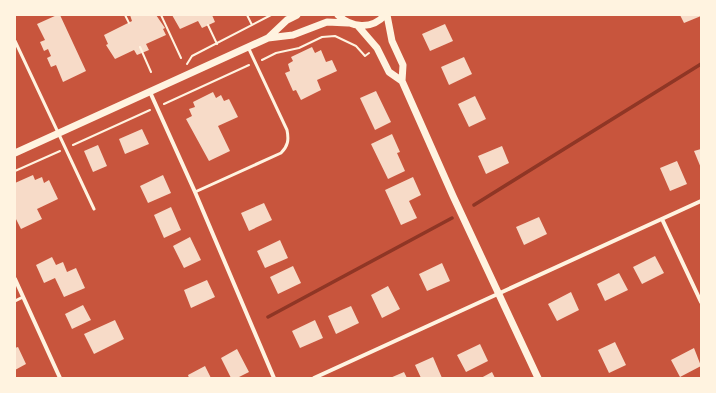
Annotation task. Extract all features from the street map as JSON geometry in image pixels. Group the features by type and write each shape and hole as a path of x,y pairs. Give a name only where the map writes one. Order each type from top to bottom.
{"street":[{"path":"268,38 287,20 297,15"},
{"path":"338,15 348,23"},
{"path":"15,153 268,38 293,35 327,22 348,23 358,26 371,24 386,15 392,41 403,65 402,81 498,295 538,378"},
{"path":"358,26 377,48 389,72 402,81"},
{"path":"150,92 195,192 274,378"},
{"path":"314,378 701,201"},
{"path":"662,219 701,302"},
{"path":"15,279 60,378"}],"lane":[{"path":"15,41 94,209"},
{"path":"195,192 281,153 286,148 288,138 287,130 248,47"},
{"path":"15,301 23,297"}],"path":[{"path":"125,15 129,23"},
{"path":"161,15 181,58"},
{"path":"247,15 252,25"},
{"path":"192,56 271,15"},
{"path":"208,25 217,44"},
{"path":"15,171 276,53 299,48 322,36 335,36 345,39 356,46 365,56 370,53"},
{"path":"140,47 151,72"}],"building":[{"path":"60,15 86,71 63,82 56,65 51,67 47,58 51,56 48,49 44,51 40,42 45,40 37,24"},
{"path":"130,15 156,15 165,28 163,29 166,35 146,44 149,50 137,55 134,50 115,59 106,45 108,44 104,35 132,21"},
{"path":"172,15 212,15 215,22 202,28 198,21 180,29"},
{"path":"680,15 701,15 701,16 684,23"},
{"path":"445,24 453,41 430,51 422,34"},
{"path":"312,47 315,53 321,50 326,62 332,60 337,71 317,80 321,90 301,100 296,90 293,91 285,73 290,71 288,64 293,61 291,57"},
{"path":"464,57 472,74 449,85 441,67"},
{"path":"376,91 391,122 375,130 360,98"},
{"path":"213,92 216,98 221,95 224,101 229,99 238,117 218,126 230,151 209,161 186,119 192,116 189,109 195,107 193,102"},
{"path":"475,96 486,119 469,127 458,104"},
{"path":"142,129 149,144 125,154 119,139"},
{"path":"392,134 400,152 397,153 405,171 388,179 371,144"},
{"path":"98,145 107,166 93,172 84,151"},
{"path":"502,146 509,163 486,174 478,156"},
{"path":"701,149 701,168 694,151"},
{"path":"677,161 687,184 670,191 660,168"},
{"path":"33,175 35,180 42,177 44,183 49,180 58,199 37,209 42,219 21,229 15,217 15,183"},
{"path":"163,175 171,193 148,203 140,186"},
{"path":"413,177 421,195 409,201 417,218 401,225 385,190"},
{"path":"264,203 272,220 249,231 241,213"},
{"path":"171,207 181,230 164,238 154,215"},
{"path":"539,217 547,234 524,245 516,227"},
{"path":"190,237 201,260 184,268 173,246"},
{"path":"280,240 288,258 265,268 257,251"},
{"path":"655,256 664,273 642,284 633,267"},
{"path":"52,257 56,265 63,262 67,272 76,268 85,288 64,297 55,278 44,283 36,265"},
{"path":"442,263 450,281 427,291 419,274"},
{"path":"293,266 301,283 278,294 270,277"},
{"path":"619,273 628,290 605,301 597,284"},
{"path":"207,280 215,297 191,308 184,290"},
{"path":"388,286 400,309 382,318 371,295"},
{"path":"571,292 579,310 557,321 548,304"},
{"path":"83,305 91,320 72,329 65,314"},
{"path":"351,306 359,323 336,334 328,316"},
{"path":"115,320 124,339 94,354 84,334"},
{"path":"315,320 323,338 300,348 292,331"},
{"path":"615,342 626,365 609,373 598,350"},
{"path":"480,344 488,361 466,372 457,355"},
{"path":"18,347 26,364 15,370 15,348"},
{"path":"694,348 701,366 680,377 671,360"},
{"path":"237,349 249,372 237,378 231,378 221,358"},
{"path":"433,357 442,378 421,378 415,365"},
{"path":"205,366 211,378 189,378 188,375"},
{"path":"404,372 407,378 390,378"},
{"path":"492,372 495,378 481,378"}],"waterway":[{"path":"474,205 701,64"},
{"path":"268,317 452,218"}]}
